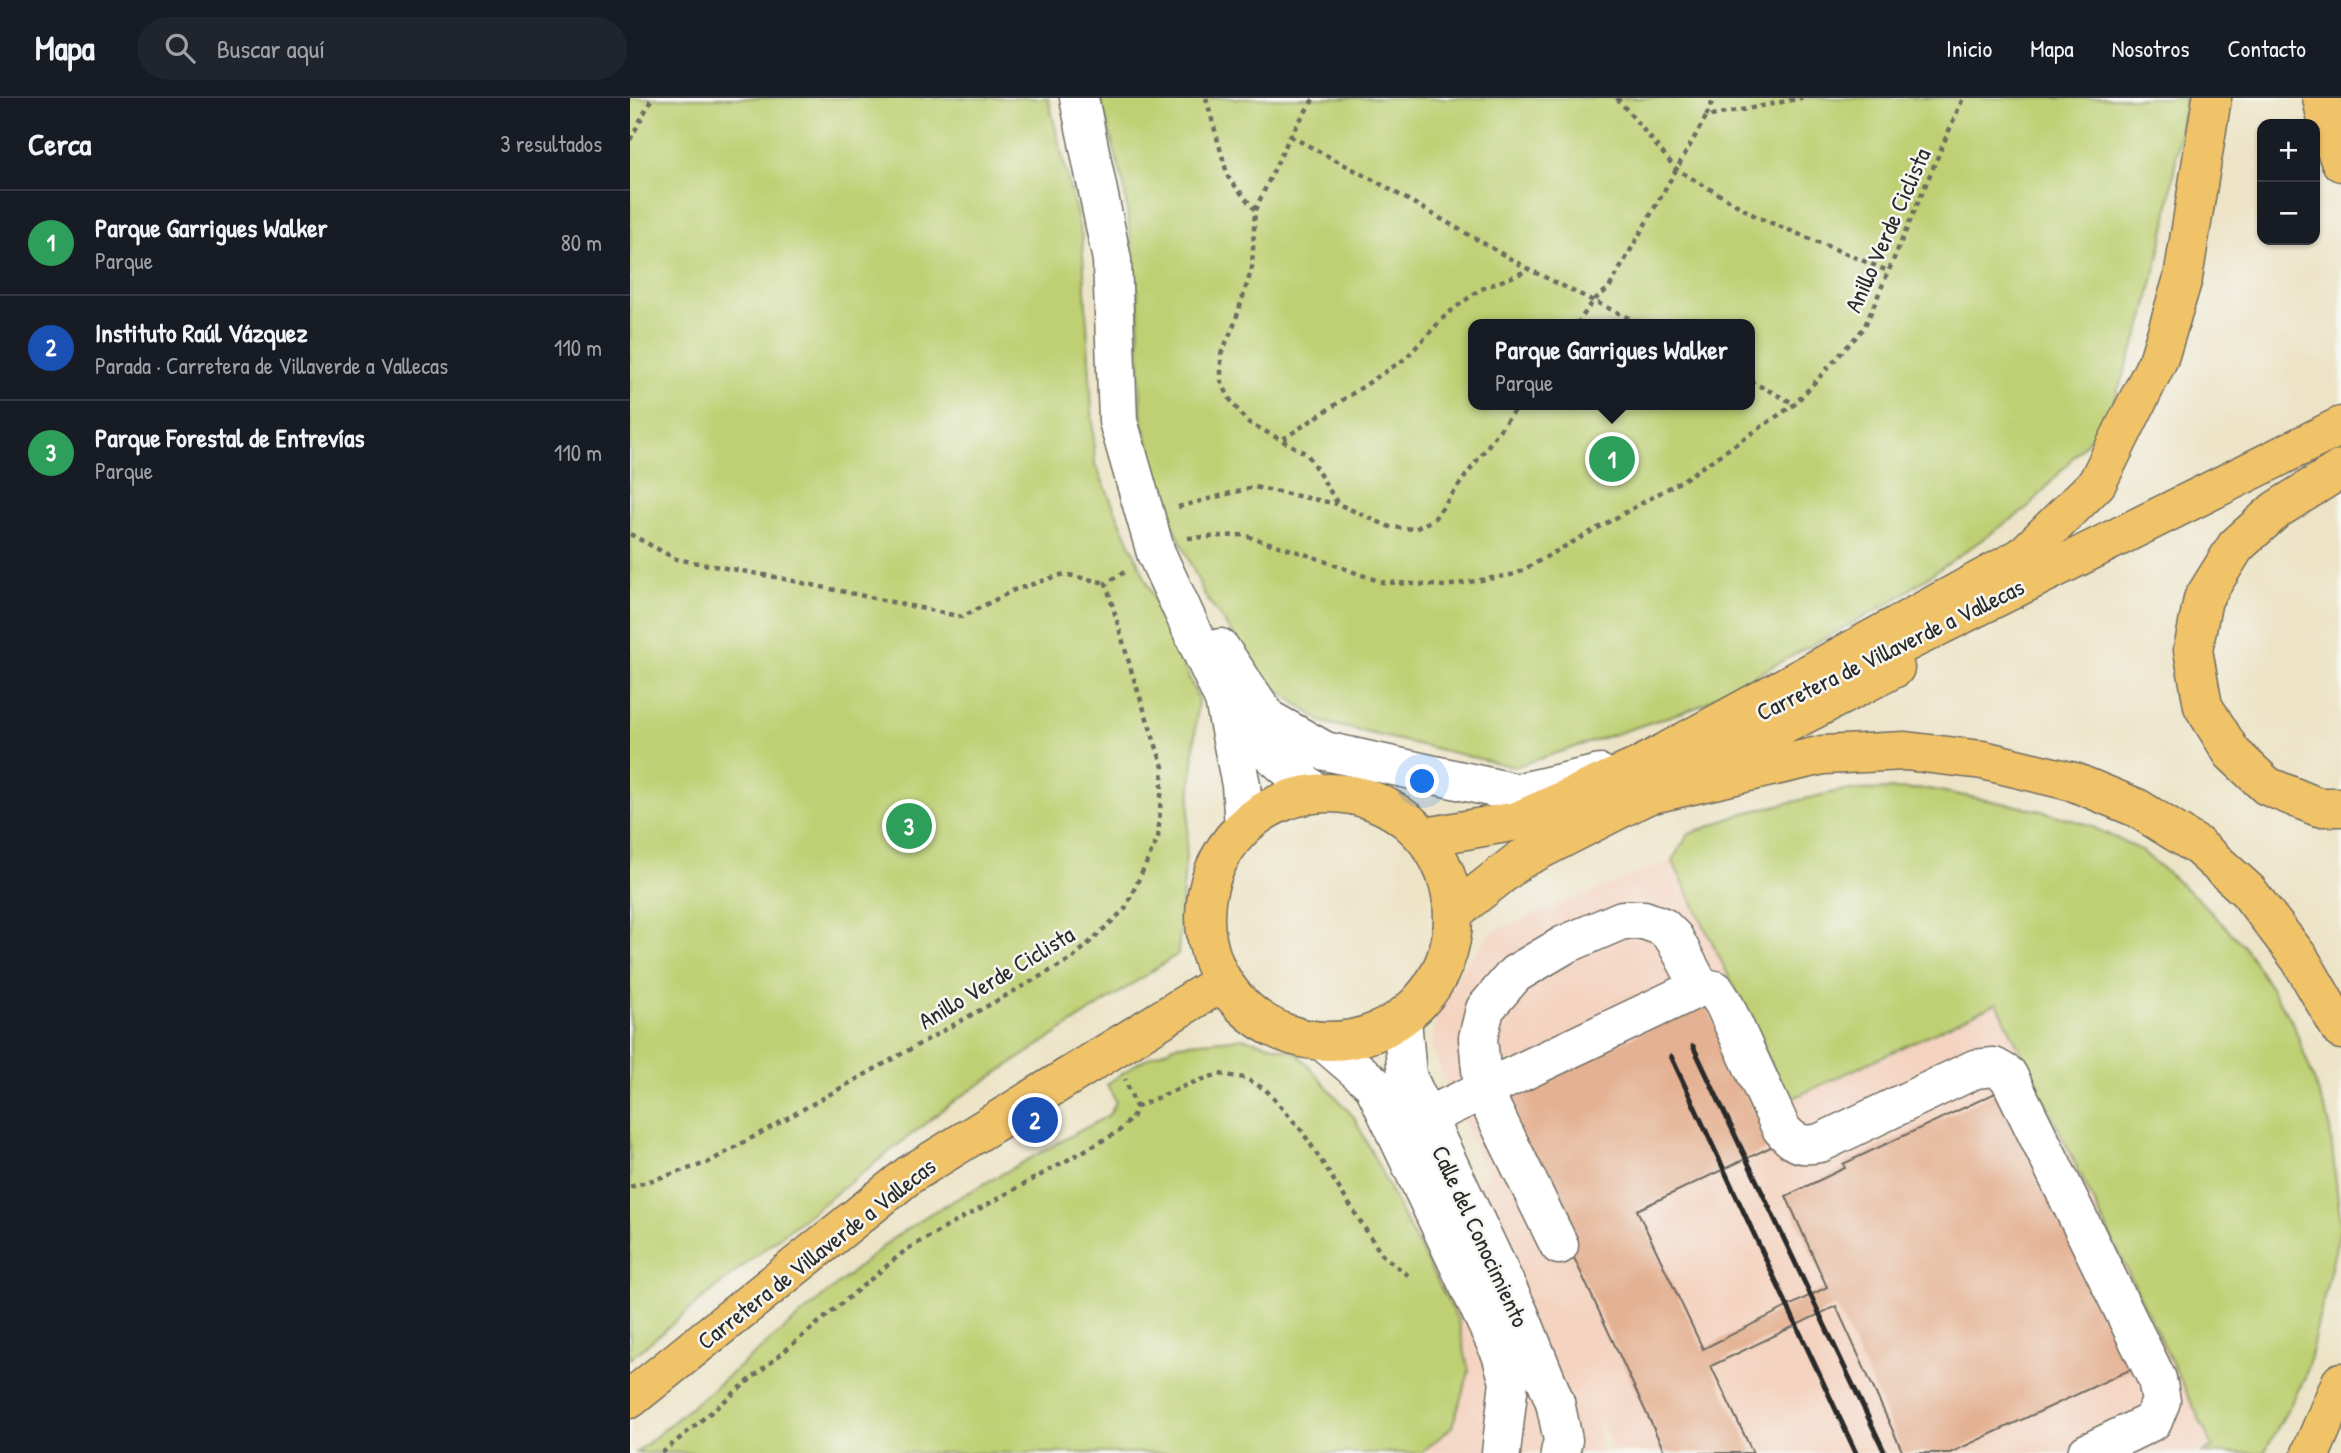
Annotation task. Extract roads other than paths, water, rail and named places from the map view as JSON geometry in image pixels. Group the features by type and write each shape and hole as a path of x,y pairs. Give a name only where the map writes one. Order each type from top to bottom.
{"main road":[{"path":"1645,780 2022,557 2097,483 2159,358 2183,278 2212,98"},
{"path":"2322,98 2331,139 2341,162"},
{"name":"Carretera de Villaverde a Vallecas","path":"1454,912 1520,860 1645,780 1791,699 2341,426"},
{"name":"Carretera de Villaverde a Vallecas","path":"1426,837 1517,821 1645,780 1868,681 2341,451"},
{"path":"2341,469 2276,510 2236,546 2203,599 2193,650 2203,706 2232,754 2267,786 2318,807 2341,807"},
{"path":"1645,780 1823,755 1905,751 1983,760 2074,782 2137,808 2188,839 2248,891 2300,959 2341,1030"},
{"path":"1316,793 1357,795 1395,810 1426,837 1447,872 1454,912 1449,953 1431,990 1402,1019 1365,1037 1324,1042 1284,1034 1249,1013 1222,982 1206,943 1205,901 1218,860 1244,826 1277,803 1316,793"},
{"name":"Carretera de Villaverde a Vallecas","path":"630,1399 909,1175 1222,982"},
{"path":"2311,1453 2341,1382"}],"street":[{"path":"1079,98 1112,260 1118,421 1156,553 1224,700 1241,785 1244,826"},
{"path":"1156,553 1268,719 1325,751 1517,793 1645,780"},
{"path":"1224,700 1263,747 1316,793"},
{"path":"1559,1245 1483,1090 1478,1038 1485,1009 1515,974 1564,945 1622,920 1644,920 1664,927 1674,938 1700,987"},
{"path":"1410,1124 1700,987 1715,990 1781,1128 1791,1141 1805,1147 1820,1143 1975,1069 1994,1067 2008,1075 2157,1379 2161,1401 2152,1421 2087,1453"},
{"name":"Calle del Conocimiento","path":"1402,1019 1410,1124 1436,1277 1501,1354 1510,1382 1501,1453"},
{"name":"Calle del Conocimiento","path":"1324,1042 1373,1084 1410,1124 1519,1313 1555,1402 1563,1440 1560,1453"}],"railway":[{"path":"1693,1046 1885,1453"},
{"path":"1671,1056 1856,1453"}],"place":[{"name":"Parque Garrigues Walker","path":"1612,459"},
{"name":"Parque Forestal de Entrevías","path":"909,826"},
{"name":"Instituto Raúl Vázquez","path":"1035,1120"}]}
